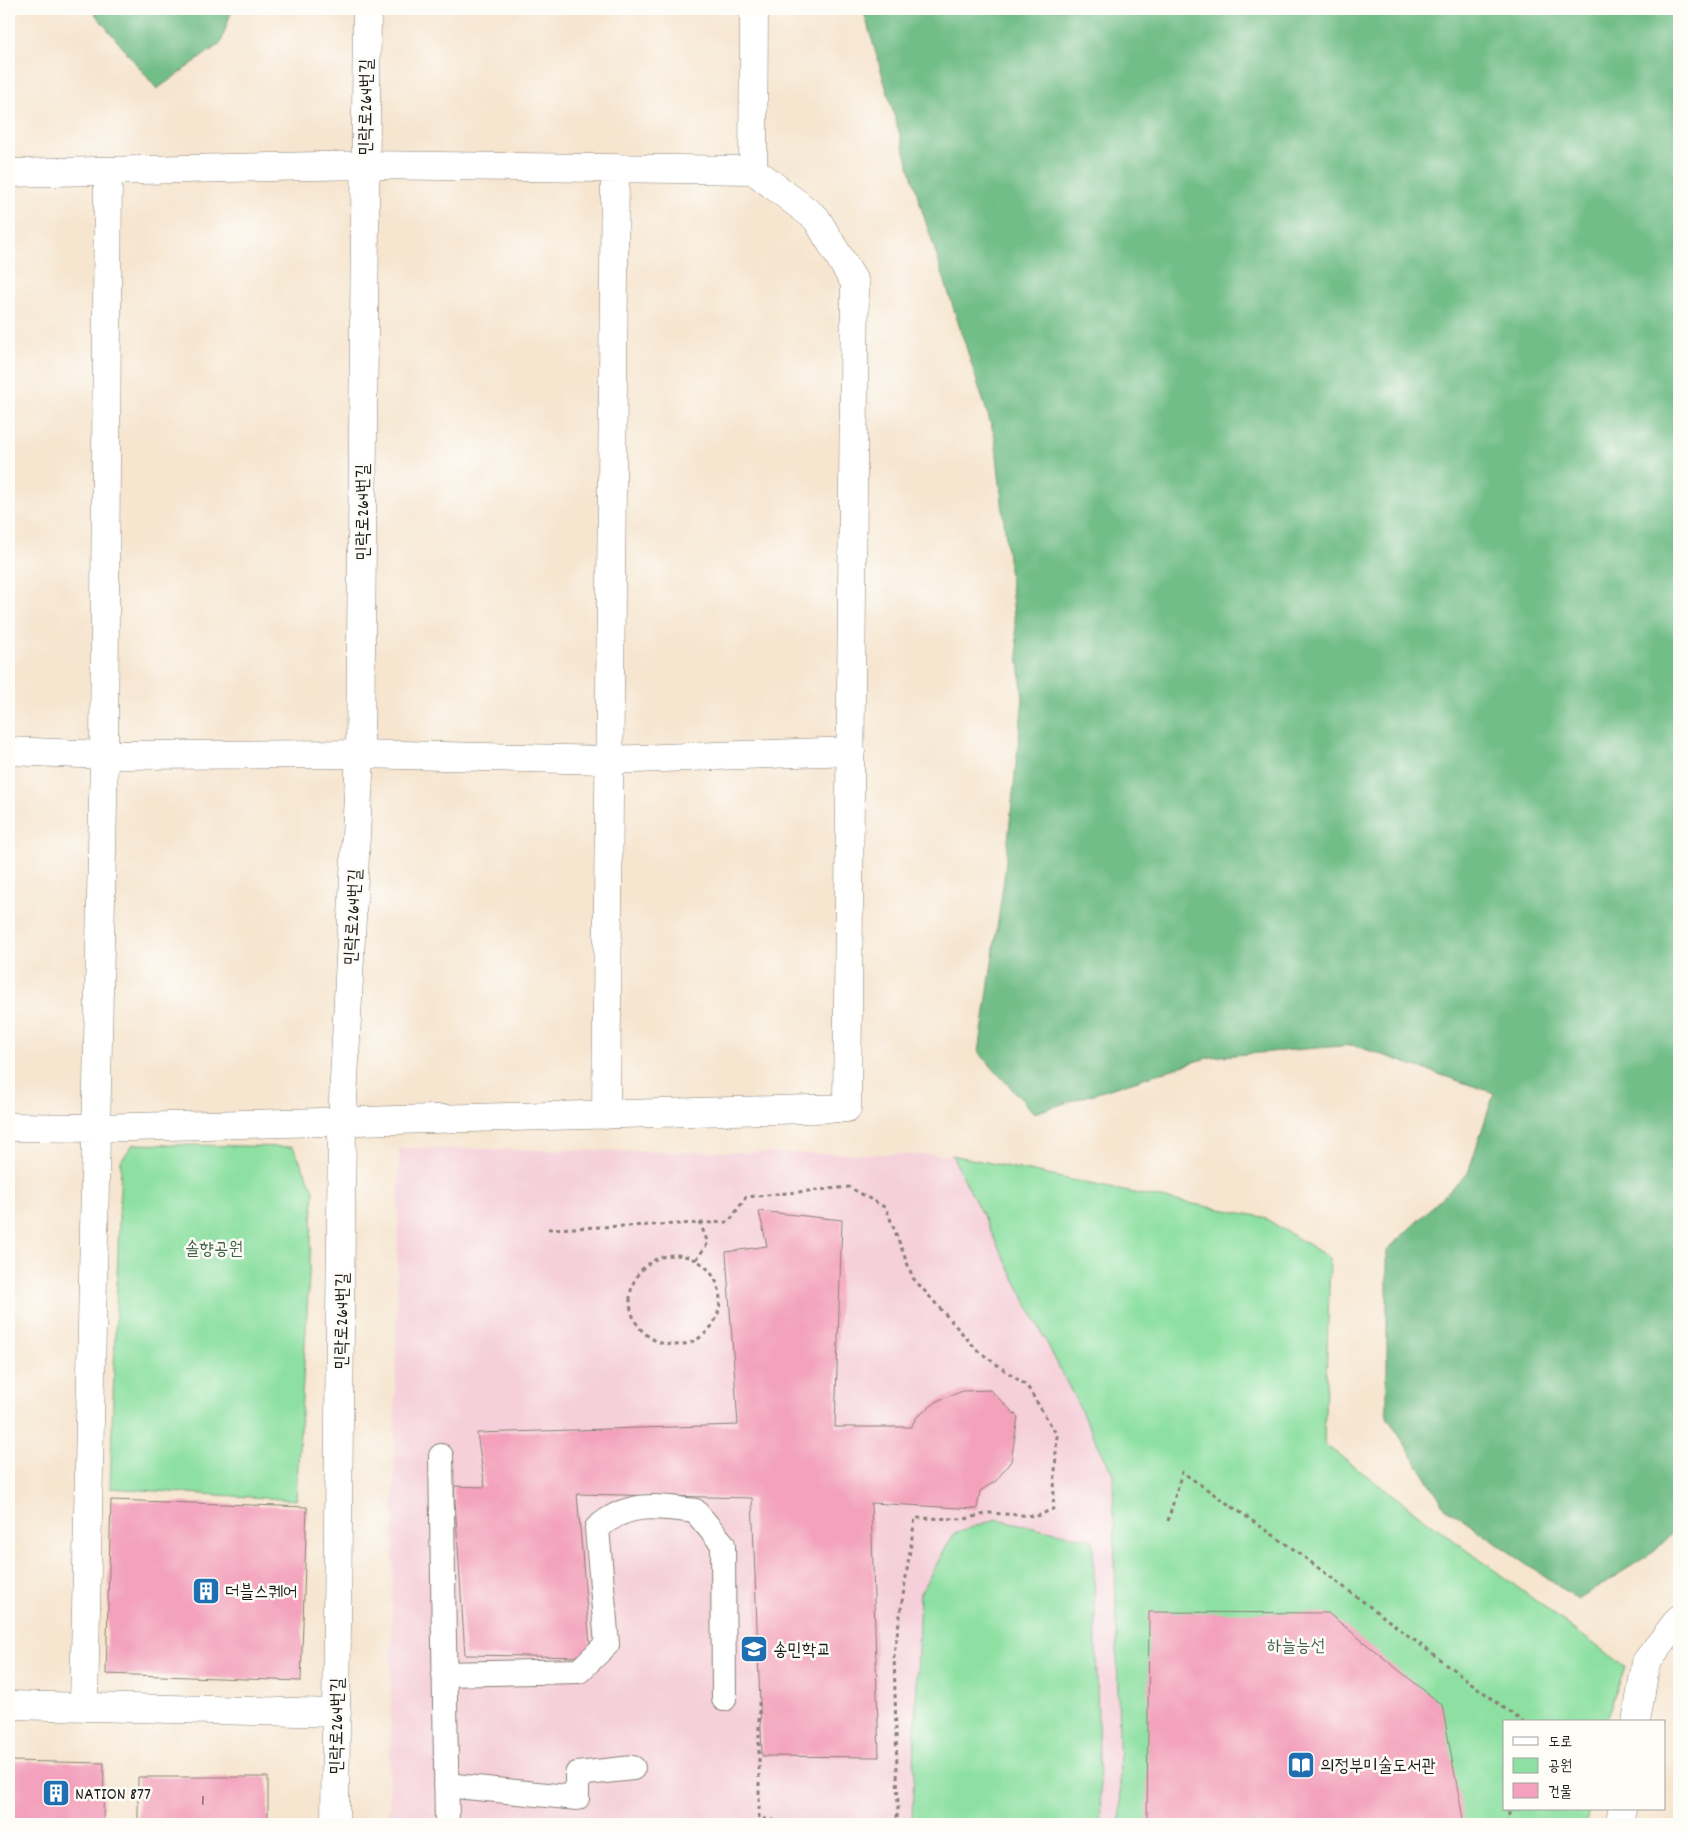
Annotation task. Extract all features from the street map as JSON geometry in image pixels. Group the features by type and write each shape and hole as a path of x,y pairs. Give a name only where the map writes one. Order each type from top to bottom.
{"street":[{"name":"민락로264번길","path":"335,1824 342,1121 360,754 364,165 367,9"},
{"path":"753,170 754,9"},
{"path":"9,173 364,165 753,170 816,218 855,283 847,1108 96,1128 9,1127"},
{"path":"606,1115 615,168"},
{"path":"84,1705 104,755 108,170"},
{"path":"9,751 104,755 360,754 608,760 851,751"},
{"path":"1636,1720 1646,1662 1679,1618"},
{"path":"9,1705 84,1705 337,1713"},
{"path":"1620,1824 1622,1810"}],"lane":[{"path":"441,1456 447,1824"},
{"path":"444,1674 579,1671 607,1644 596,1528 611,1516 650,1505 695,1511 723,1544 724,1690"},
{"path":"446,1785 577,1798 577,1774 633,1768"}],"path":[{"path":"548,1229 729,1222 746,1197 849,1187 886,1208 913,1278 978,1352 1027,1386 1058,1436 1053,1509 1037,1516 989,1513 965,1519 915,1518 894,1654 898,1810 896,1824"},
{"path":"696,1260 708,1243 700,1223"},
{"path":"673,1254 688,1256 696,1260 712,1274 719,1287 718,1317 710,1329 699,1339 685,1345 670,1346 657,1342 644,1334 634,1322 630,1307 630,1292 635,1277 645,1266 658,1257 673,1254"},
{"path":"1168,1521 1182,1472 1296,1551 1520,1720"},
{"path":"724,1690 759,1685 759,1818 799,1824"},
{"path":"1507,1824 1510,1810"}],"shaded area":[{"name":"송민학교","path":"399,1148 952,1155 1113,1474 1121,1824 389,1824"}],"green space":[{"path":"91,9 232,9 221,43 157,89"},
{"path":"863,9 1679,9 1679,1526 1655,1551 1578,1600 1446,1508 1387,1417 1387,1250 1468,1173 1494,1093 1353,1045 1210,1057 1034,1113 979,1053 1004,879 1023,699 995,437 922,210"},
{"name":"솔향공원","path":"133,1144 293,1147 314,1190 296,1500 110,1488 121,1161"},
{"name":"하늘능선","path":"952,1155 1129,1192 1263,1217 1330,1258 1324,1444 1625,1667 1606,1720 1503,1720 1503,1810 1589,1810 1586,1824 1121,1824 1113,1474"},
{"path":"996,1519 1093,1540 1101,1824 912,1824 920,1593 954,1534"}],"building":[{"path":"759,1211 842,1220 835,1427 911,1427 917,1417 939,1400 963,1391 990,1390 1018,1417 1011,1461 996,1481 980,1491 977,1509 871,1503 879,1757 762,1756 752,1498 577,1494 591,1657 465,1655 454,1486 485,1487 477,1433 738,1425 726,1252 767,1246"},
{"name":"더블스퀘어","path":"111,1500 307,1507 301,1681 106,1674"},
{"name":"의정부미술도서관","path":"1149,1612 1328,1613 1442,1705 1464,1824 1147,1824"},
{"name":"NATION 877","path":"9,1761 104,1763 103,1824 9,1824"},
{"path":"138,1777 268,1777 268,1824 138,1824"}],"place":[{"name":"더블스퀘어","path":"206,1591"},
{"name":"송민학교","path":"754,1649"},
{"name":"의정부미술도서관","path":"1301,1765"},
{"name":"NATION 877","path":"56,1793"}]}
